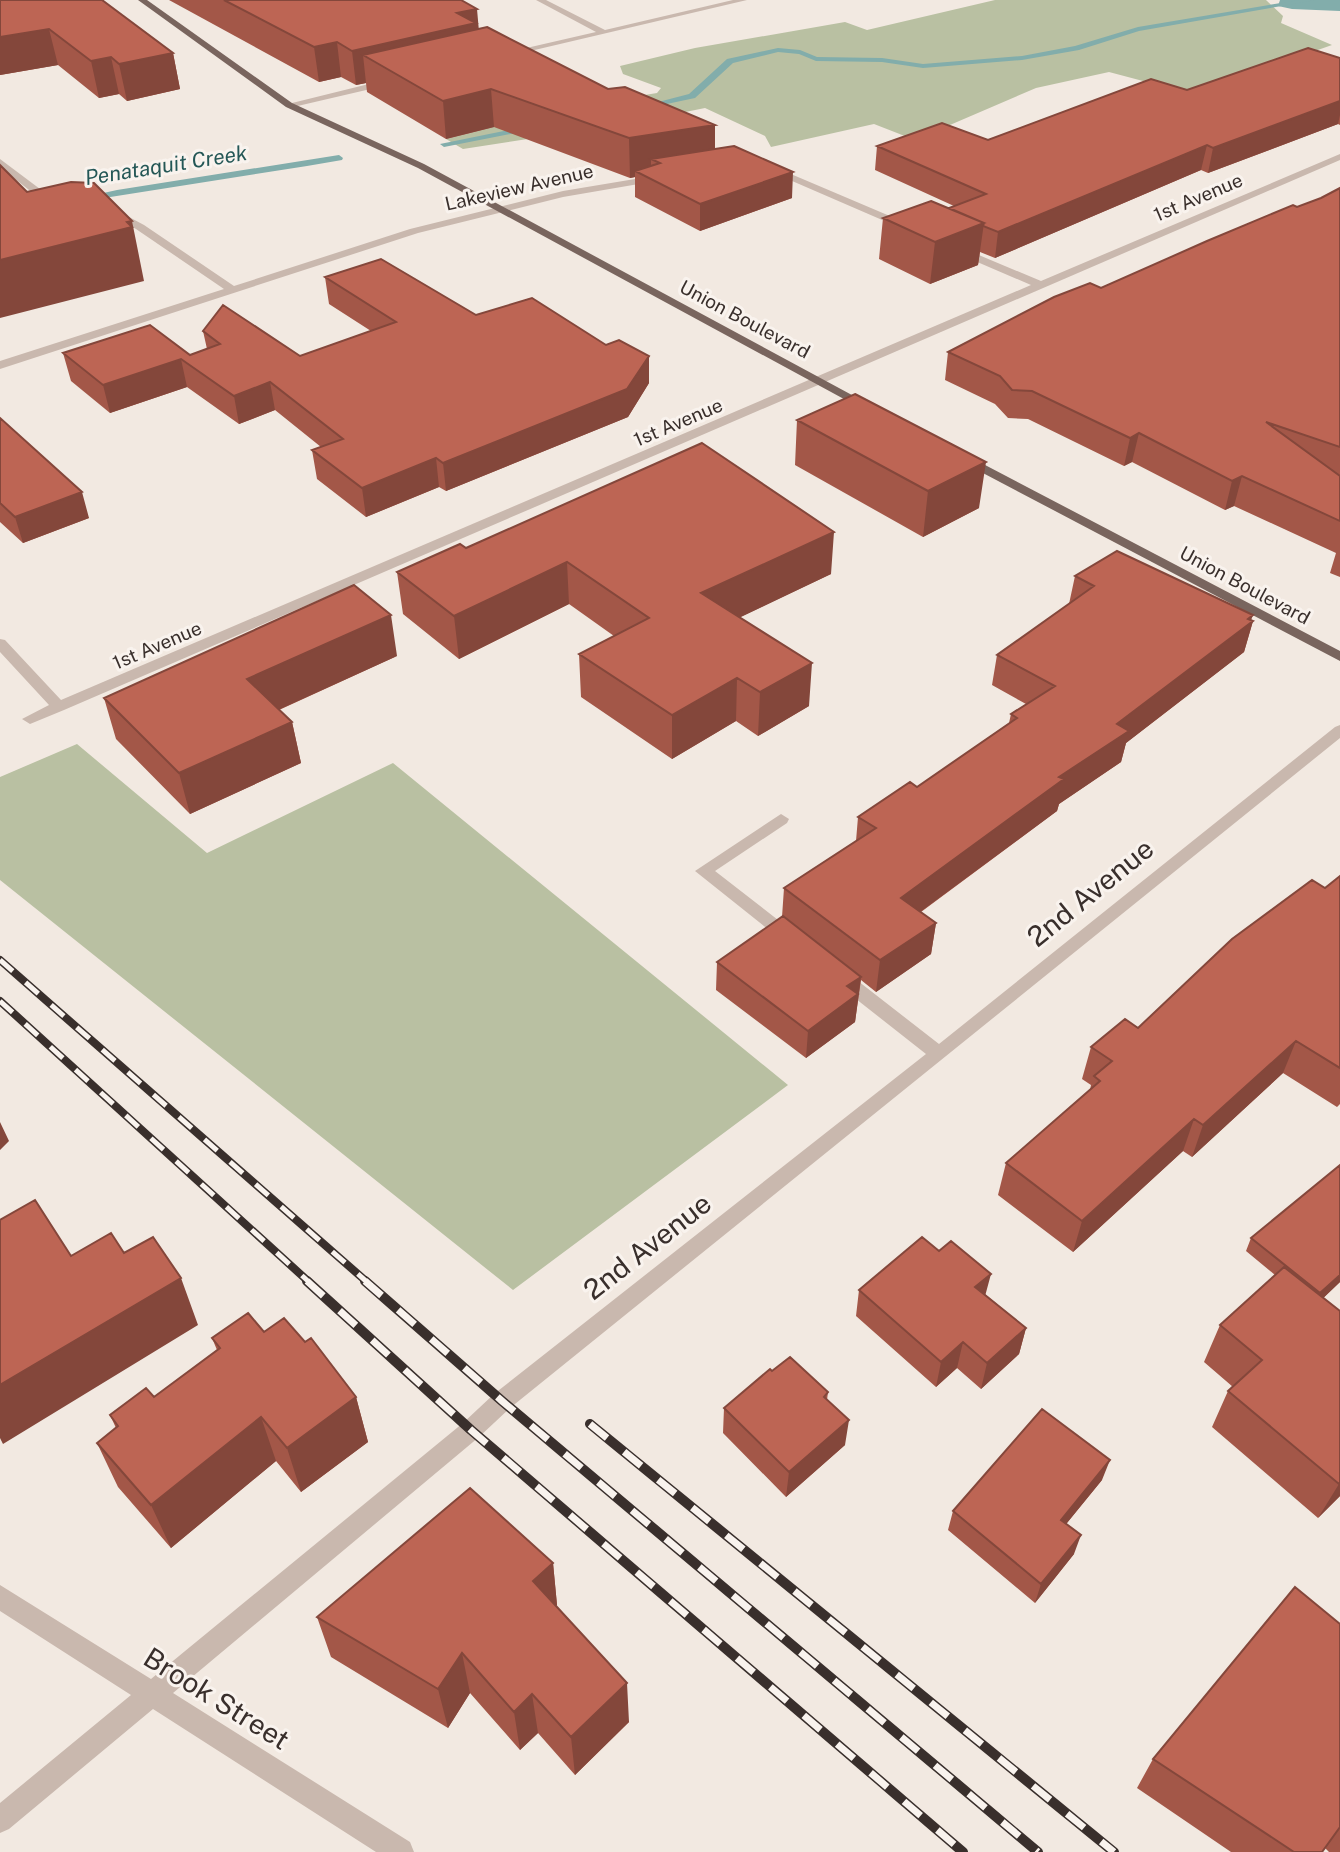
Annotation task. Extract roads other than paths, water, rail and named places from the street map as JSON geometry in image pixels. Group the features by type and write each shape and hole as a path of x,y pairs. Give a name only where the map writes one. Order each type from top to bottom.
{"main road":[{"name":"Union Boulevard","path":"142,0 289,105 374,142 887,417"},
{"name":"Union Boulevard","path":"958,455 1340,657"}],"street":[{"path":"540,0 603,32"},
{"path":"493,58 744,0"},
{"path":"289,105 398,80"},
{"name":"1st Avenue","path":"30,719 1340,157"},
{"path":"0,162 43,198 66,209"},
{"path":"765,167 921,233"},
{"name":"Lakeview Avenue","path":"0,365 414,231 563,194 672,176"},
{"path":"102,215 125,219 233,290"},
{"path":"944,243 1042,286"},
{"path":"0,643 59,707"},
{"name":"2nd Avenue","path":"0,1820 461,1439 502,1401 939,1054 1340,730"},
{"path":"781,819 703,871 802,948"},
{"path":"824,965 939,1054"},
{"name":"Brook Street","path":"0,1597 400,1852"}],"water":[{"path":"1280,0 1340,0 1340,11 1278,6"}],"waterway":[{"name":"Penataquit Creek","path":"643,107 692,96 730,61 778,50 800,52 816,59 882,60 923,66 1022,58 1076,48 1138,29 1312,0"},
{"name":"Penataquit Creek","path":"444,144 528,128"},
{"name":"Penataquit Creek","path":"85,198 339,158"}],"railway":[{"path":"0,960 367,1282"},
{"path":"0,1001 309,1282"},
{"path":"307,1281 471,1430 963,1852"},
{"path":"365,1281 502,1401 1038,1852"},
{"path":"590,1424 1114,1852"}]}
